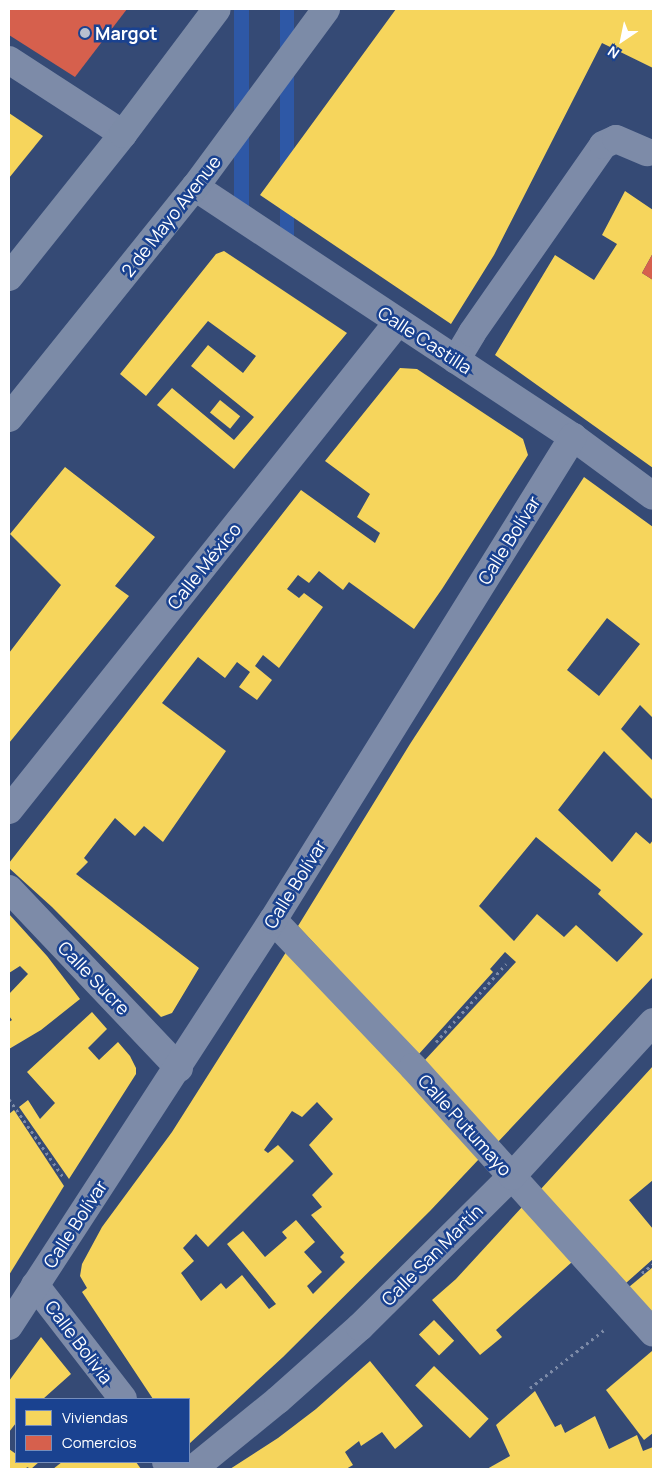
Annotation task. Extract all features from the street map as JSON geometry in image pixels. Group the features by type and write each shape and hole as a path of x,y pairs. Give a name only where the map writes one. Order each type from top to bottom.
{"main road":[{"path":"9,277 123,134 218,9"},
{"name":"2 de Mayo Avenue","path":"9,418 195,187 326,9"}],"street":[{"path":"9,60 123,134"},
{"path":"456,360 478,325 603,145 616,139 646,152"},
{"name":"Calle Castilla","path":"195,187 573,437 653,496"},
{"name":"Calle México","path":"9,810 398,322"},
{"name":"Calle Bolívar","path":"9,1326 273,920 573,437"},
{"name":"Calle Sucre","path":"9,889 178,1068"},
{"name":"Calle Putumayo","path":"273,920 413,1067 653,1332"},
{"name":"Calle San Martín","path":"193,1469 278,1400 360,1327 512,1176 653,1022"},
{"name":"Calle Bolivia","path":"35,1285 122,1398"}],"path":[{"path":"413,1067 506,964"},
{"path":"9,1099 66,1181"},
{"path":"530,1388 631,1308"}],"shaded area":[{"path":"234,9 249,9 249,222 234,222"},
{"path":"280,9 294,9 294,249 280,249"}],"building: Viviendas":[{"path":"396,9 653,9 653,68 602,43 494,255 451,324 260,195"},
{"path":"9,113 43,136 9,178"},
{"path":"625,191 653,210 653,253 642,273 653,280 653,468 495,355 555,255 594,280 617,244 602,235"},
{"path":"224,251 347,333 234,469 157,405 172,388 234,440 254,417 191,366 208,345 243,373 256,356 208,321 146,396 120,374 216,254"},
{"path":"400,368 417,369 523,439 528,455 414,629 349,582 343,590 319,571 309,583 298,575 287,589 299,598 304,593 323,607 279,668 263,655 255,666 272,680 257,700 239,687 250,672 237,662 225,678 198,657 162,703 226,751 163,842 144,826 135,836 115,818 84,858 88,862 76,874 199,968 172,1013 161,1017 52,907 9,868 9,863 301,490 375,543 380,533 357,517 370,494 325,461"},
{"path":"220,400 240,416 230,429 210,412"},
{"path":"65,467 155,537 115,586 129,596 9,743 9,653 61,585 10,534"},
{"path":"584,477 653,527 653,718 640,705 621,729 653,761 653,800 604,751 558,810 612,862 636,832 650,844 653,840 653,977 497,1143 424,1061 516,962 505,952 490,969 493,972 418,1055 298,926 410,744","holes":["607,618 640,644 599,696 567,670","536,837 601,890 598,894 643,934 617,962 576,925 564,937 537,914 514,941 479,906"]},
{"path":"9,914 47,956 80,999 41,1030 9,1049 9,1022 12,1020 9,1016 9,994 28,974 20,966 9,973"},
{"path":"288,949 479,1159 430,1211 283,1357 190,1443 190,1398 152,1398 82,1292 87,1288 80,1276 82,1264 102,1227 172,1132","holes":["317,1102 333,1119 309,1145 333,1174 312,1195 322,1207 311,1215 344,1253 340,1257 345,1262 313,1294 307,1286 322,1272 304,1252 315,1242 296,1220 282,1232 287,1238 265,1257 243,1231 227,1244 276,1304 269,1309 242,1275 226,1289 221,1283 201,1301 181,1273 194,1261 183,1248 196,1234 208,1247 294,1161 278,1145 268,1153 264,1150 292,1111 302,1117"]},
{"path":"92,1012 107,1029 88,1048 99,1060 118,1042 130,1056 136,1068 136,1074 69,1179 19,1107 28,1100 40,1119 55,1103 27,1072"},
{"path":"653,1066 653,1180 629,1200 653,1229 653,1259 626,1283 540,1190"},
{"path":"14,1110 64,1186 9,1275 9,1114"},
{"path":"523,1206 572,1262 496,1330 502,1337 480,1355 432,1300 456,1279"},
{"path":"653,1267 653,1313 629,1287"},
{"path":"434,1320 454,1341 439,1355 419,1335"},
{"path":"41,1337 71,1374 44,1398 15,1398 15,1424 9,1432 9,1381"},
{"path":"652,1351 653,1433 644,1440 606,1390"},
{"path":"370,1361 423,1426 395,1449 382,1432 361,1446 359,1441 345,1452 353,1465 346,1469 230,1469 278,1438 316,1409"},
{"path":"434,1366 489,1419 470,1438 415,1385"},
{"path":"535,1391 555,1427 561,1424 565,1433 595,1416 609,1449 637,1435 643,1451 653,1447 653,1469 487,1469 510,1456 496,1425"},
{"path":"9,1449 15,1453 15,1463 38,1463 31,1469 27,1467 26,1469 9,1469"},
{"path":"61,1463 137,1463 141,1469 53,1469"}],"building: Comercios":[{"path":"9,9 127,9 75,77 9,35"},
{"path":"653,253 653,280 642,273"}],"place":[{"name":"Margot","path":"85,33"}]}
